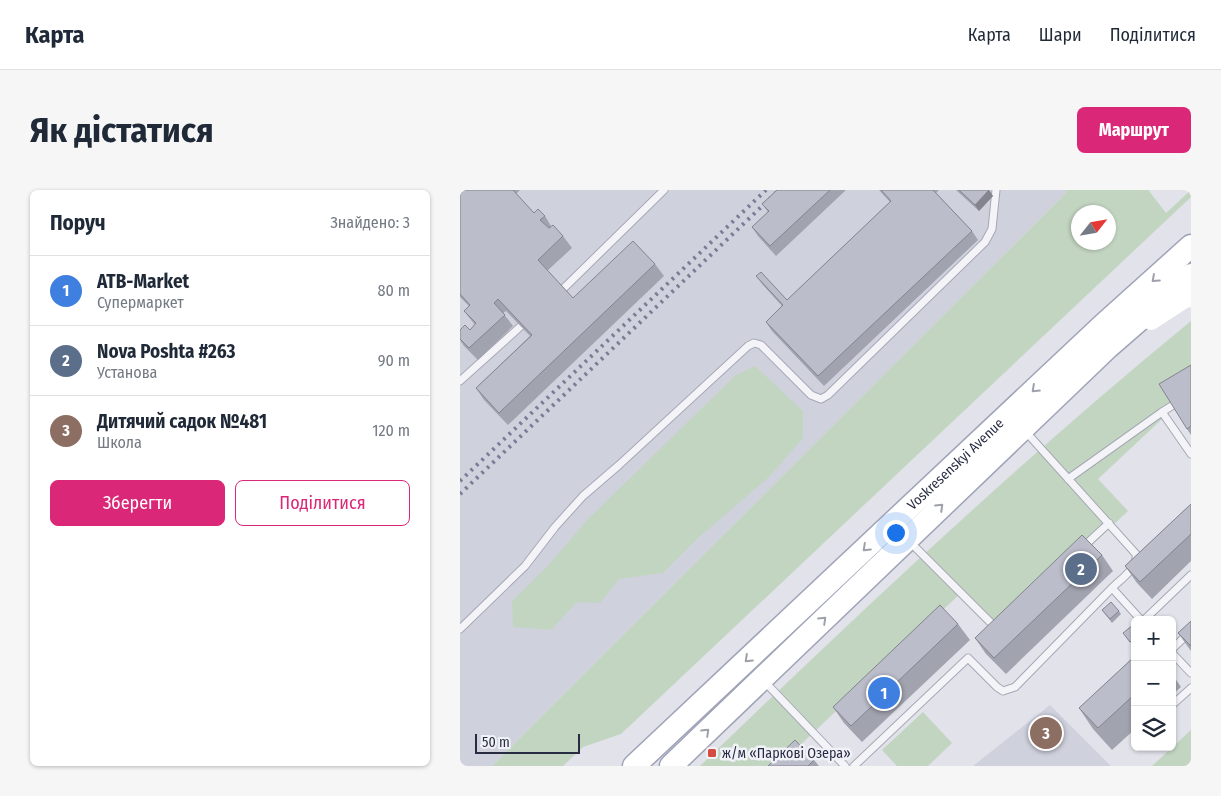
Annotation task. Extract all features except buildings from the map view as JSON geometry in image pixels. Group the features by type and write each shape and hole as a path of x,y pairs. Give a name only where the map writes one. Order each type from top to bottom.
{"main road":[{"name":"Voskresenskyi Avenue","path":"634,766 1102,326 1191,246"},
{"name":"Voskresenskyi Avenue","path":"671,766 1022,428 1107,348 1191,275"}],"street":[{"path":"1107,348 1183,299 1191,296"}],"lane":[{"path":"562,290 664,190"},
{"path":"460,628 525,566 555,527 583,496 748,346 754,343 761,345 811,395 817,399 825,398 985,242 992,229 996,190"},
{"path":"460,381 521,326"},
{"path":"1068,480 1162,412 1191,394"},
{"path":"1162,412 1191,454"},
{"path":"854,766 968,658 1003,691 1015,686 1134,566 1137,560 1133,548 1068,480 1022,428"},
{"path":"1075,555 1109,523"},
{"path":"907,539 997,629 1004,623"},
{"path":"1147,616 1191,575"},
{"path":"1112,588 1139,616"},
{"path":"1176,647 1191,630"},
{"path":"1176,656 1191,673"},
{"path":"762,679 844,766"},
{"path":"1176,701 1191,688"}],"shaded area":[{"path":"460,190 1067,190 492,766 460,766"},
{"path":"1050,705 1111,766 973,766"}],"green space":[{"path":"1067,190 1150,190 1166,213 1191,190 1191,197 621,734 583,747 563,766 492,766"},
{"path":"1191,321 1191,392 1098,479 1128,511 1002,630 964,590 778,766 700,766 1002,483"},
{"path":"755,366 803,411 803,438 769,477 699,537 663,573 619,579 600,603 577,602 551,630 513,627 512,601 546,568 588,519 736,375"},
{"path":"923,712 952,743 928,766 897,766 882,750"},
{"path":"1191,730 1191,766 1152,766 1168,751 1176,751 1176,744"}],"railway":[{"path":"460,481 766,190"},
{"path":"460,494 779,190"}],"place":[{"name":"Nova Poshta #263","path":"1081,569"},
{"name":"ATB-Market","path":"884,693"},
{"name":"Дитячий садок №481","path":"1046,733"},
{"name":"ж/м «Паркові Озера»","path":"712,753"}]}
